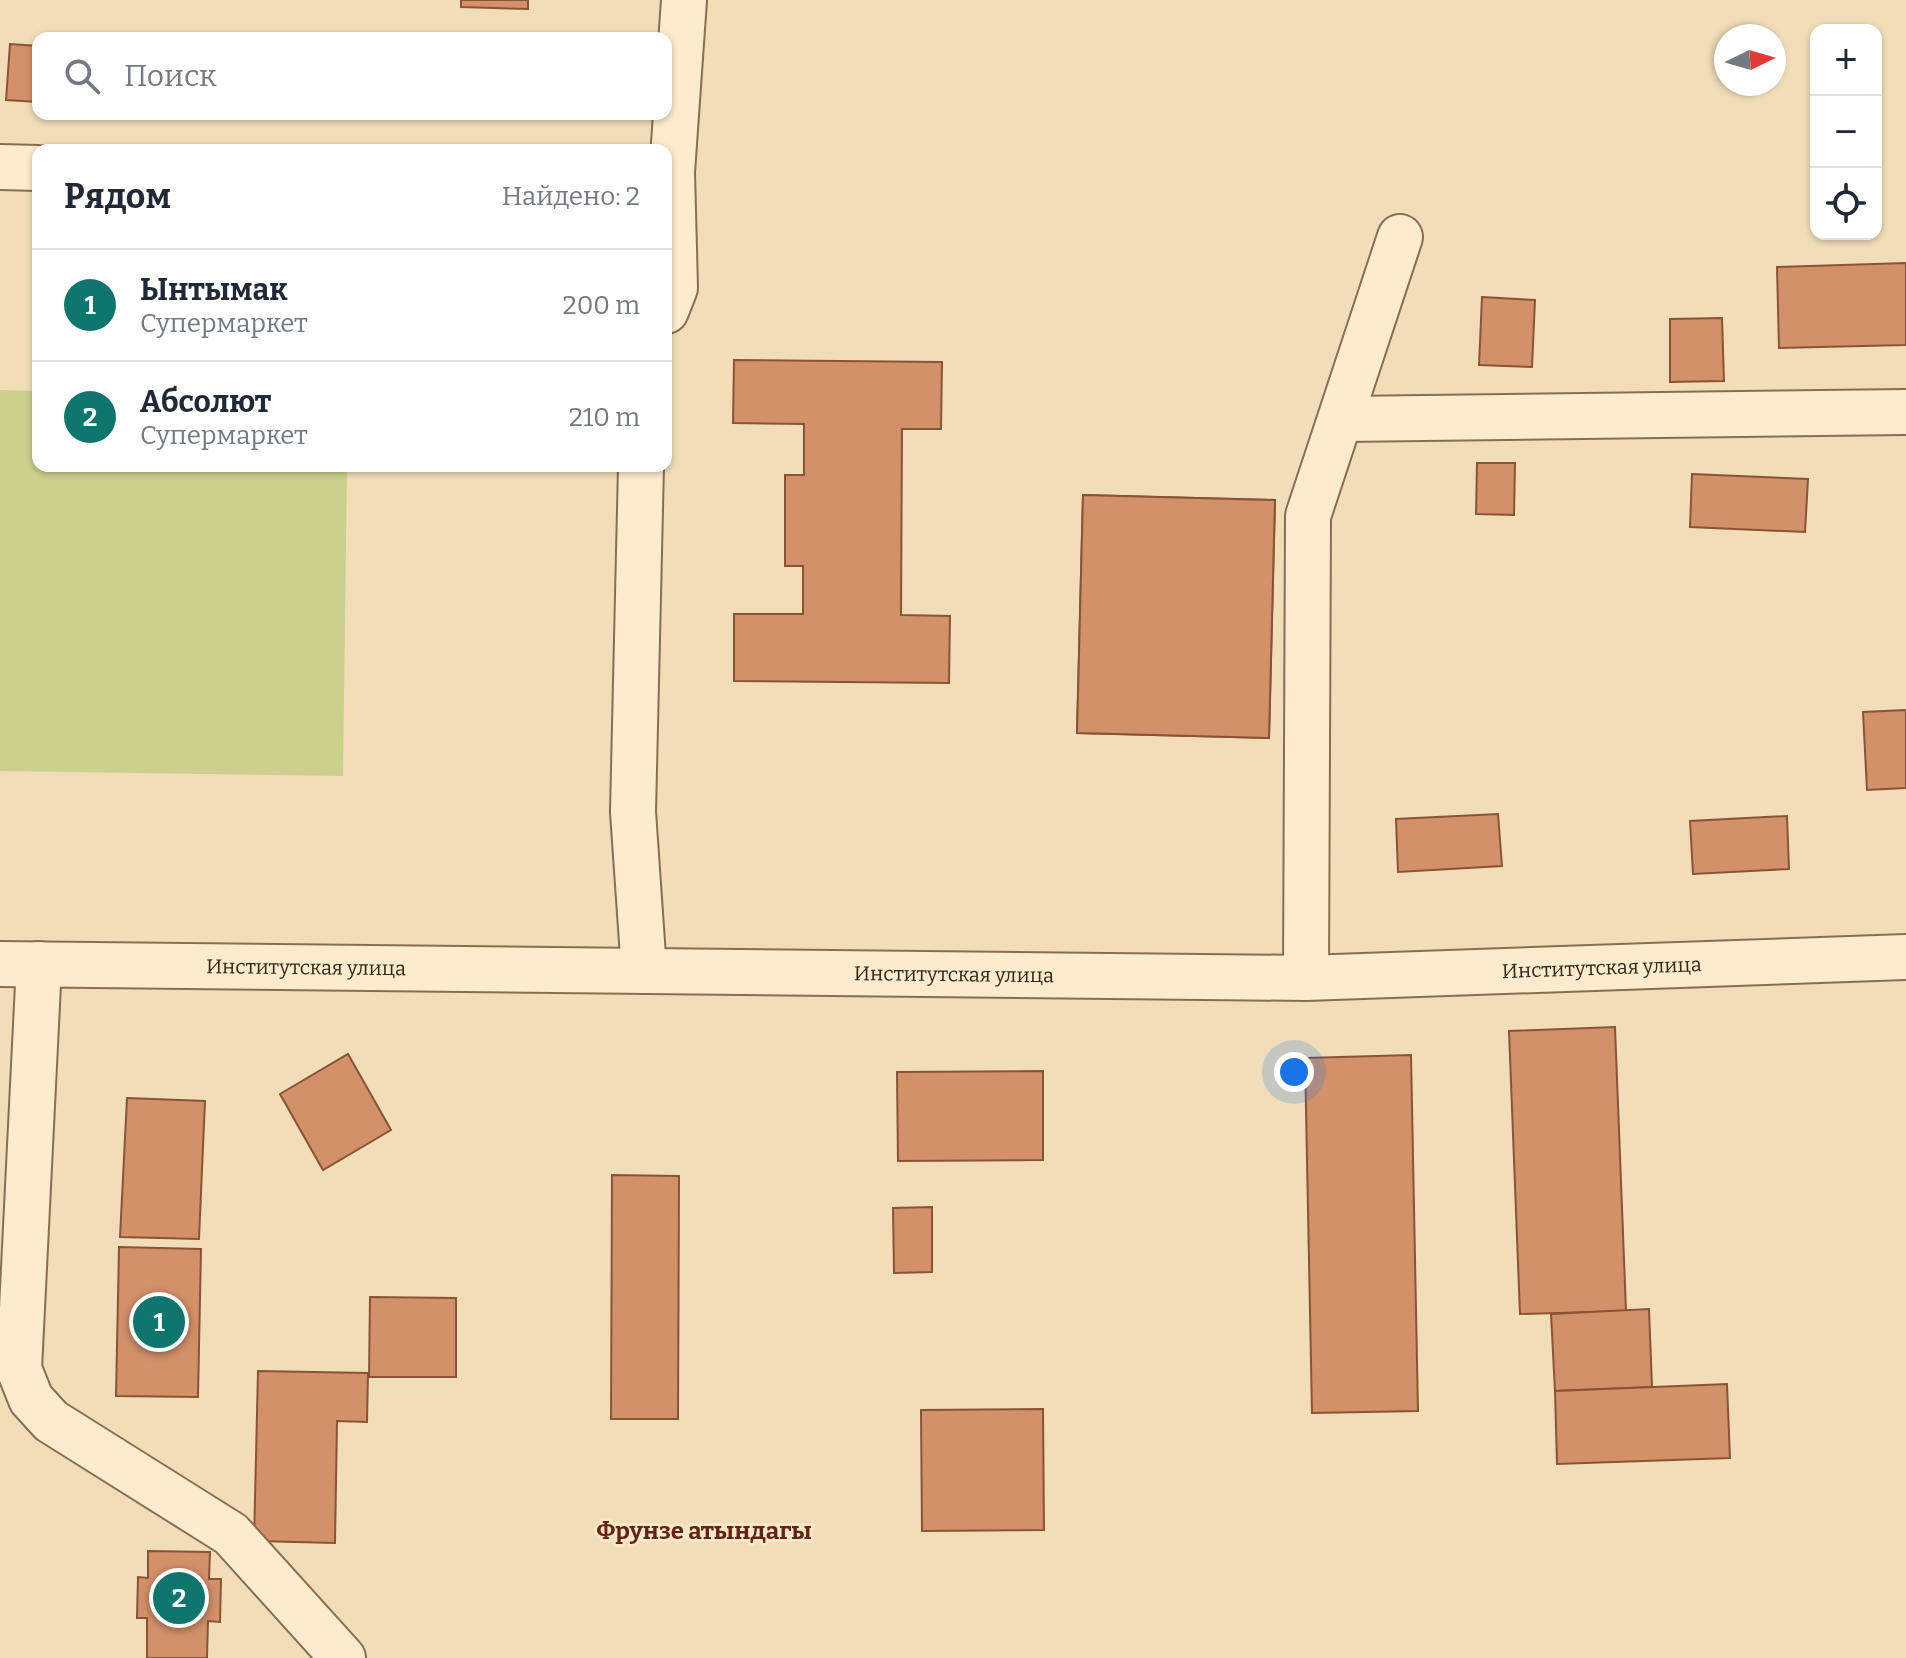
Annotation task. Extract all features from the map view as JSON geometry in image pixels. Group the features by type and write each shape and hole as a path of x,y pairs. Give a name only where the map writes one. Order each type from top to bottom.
{"street":[{"path":"671,144 684,0"},
{"path":"0,167 32,168"},
{"path":"672,230 675,288 672,296"},
{"path":"1306,978 1308,516 1343,419 1400,237"},
{"path":"1343,419 1906,412"},
{"path":"641,472 633,812 644,971"},
{"name":"Институтская улица","path":"19,964 1306,978 1906,957"},
{"path":"19,964 19,1369 31,1399 51,1421 231,1534 343,1658"}],"green space":[{"path":"0,390 32,391 32,472 347,472 343,776 0,771"}],"building":[{"path":"461,0 528,0 528,9 461,7"},
{"path":"10,44 32,46 32,102 6,100"},
{"path":"1906,263 1906,345 1779,348 1777,267"},
{"path":"1482,297 1535,300 1532,367 1479,365"},
{"path":"1722,318 1724,381 1670,382 1670,319"},
{"path":"734,360 942,362 941,429 902,429 901,615 950,616 949,683 734,681 734,614 803,614 803,566 785,566 785,475 804,475 804,424 733,423"},
{"path":"1477,463 1515,463 1514,515 1476,514"},
{"path":"1692,474 1808,479 1805,532 1690,527"},
{"path":"1083,495 1275,500 1269,738 1077,733","holes":["1129,593 1208,594 1207,665 1129,664"]},
{"path":"1083,495 1275,500 1269,738 1077,733"},
{"path":"1906,710 1906,788 1867,790 1863,712"},
{"path":"1498,814 1502,866 1398,872 1396,819"},
{"path":"1787,816 1789,869 1693,874 1690,821"},
{"path":"1615,1027 1626,1311 1520,1314 1509,1031"},
{"path":"348,1054 391,1130 323,1170 280,1094"},
{"path":"1411,1055 1418,1411 1312,1413 1305,1058"},
{"path":"1043,1071 1043,1160 898,1161 897,1072"},
{"path":"127,1098 205,1101 199,1239 120,1237"},
{"path":"612,1175 679,1176 678,1419 611,1419"},
{"path":"932,1207 932,1272 894,1273 893,1208"},
{"path":"119,1247 201,1249 198,1397 116,1396"},
{"path":"370,1297 456,1298 456,1377 369,1377"},
{"path":"1649,1309 1652,1387 1555,1391 1551,1314"},
{"path":"258,1371 368,1373 367,1422 337,1421 335,1543 254,1541"},
{"path":"1727,1384 1730,1458 1557,1464 1555,1391"},
{"path":"1043,1409 1044,1530 922,1531 921,1410"},
{"path":"148,1551 210,1552 209,1579 221,1579 220,1622 208,1621 207,1658 147,1658 147,1618 137,1618 138,1577 148,1578"}],"place":[{"name":"Ынтымак","path":"159,1322"},
{"name":"Абсолют","path":"179,1598"}],"district":[{"name":"Фрунзе атындагы","path":"704,1531"}]}
